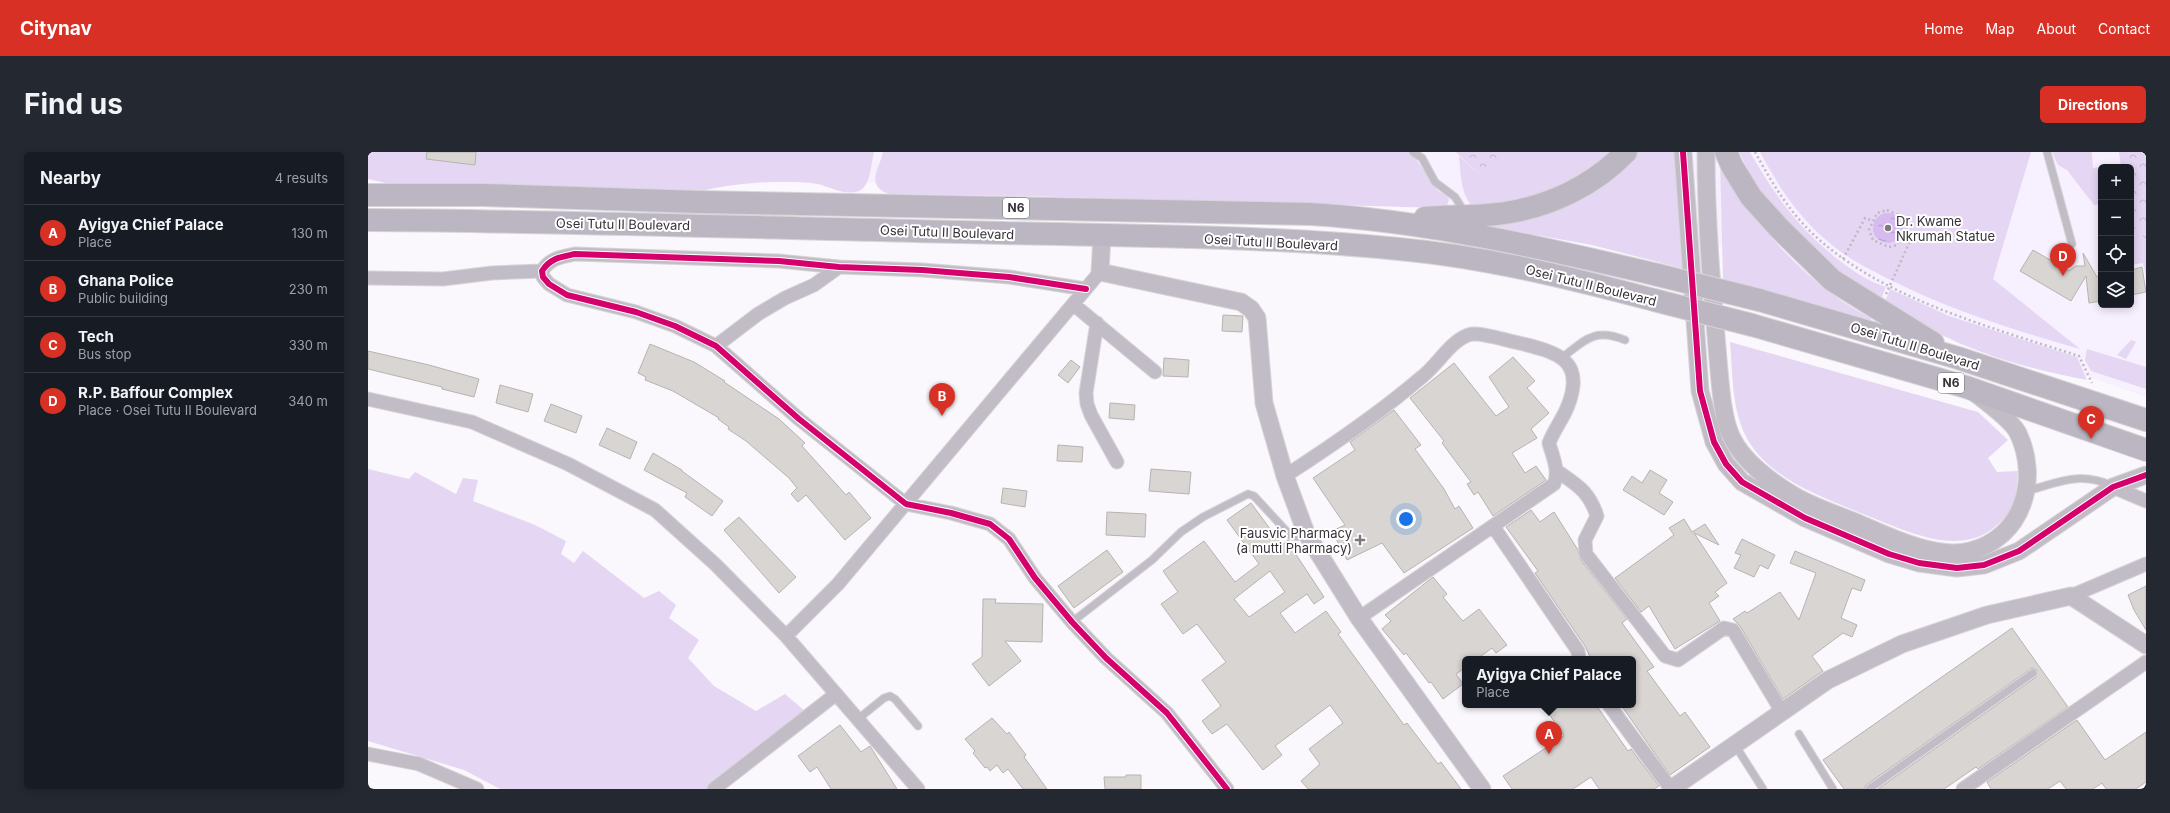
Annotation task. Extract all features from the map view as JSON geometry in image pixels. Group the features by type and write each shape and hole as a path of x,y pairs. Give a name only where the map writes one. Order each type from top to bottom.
{"highway":[{"path":"1390,220 1504,213 1539,206 1593,180 1626,152"},
{"path":"1726,152 1732,166 1751,197 1779,228 1832,280 1958,358"},
{"name":"Osei Tutu II Boulevard","path":"368,195 483,195 699,202 1248,212 1310,214 1390,220 1529,246 1658,275 1759,300 1958,358 2146,420"},
{"name":"Osei Tutu II Boulevard","path":"368,220 1102,235 1291,241 1401,249 1525,268 1567,277 1752,325 1966,387 2146,450"}],"street":[{"path":"1683,152 1700,391 1714,442 1726,464 1742,482 1805,518 1889,554 1919,563 1957,568 1984,565 2019,551 2113,487 2146,475"},
{"path":"1706,152 1716,338 1724,406 1731,438 1748,461 1793,495 1836,515 1900,541 1928,549 1949,552 1970,551 1988,543 2003,533 2020,510 2026,491 2029,468 2017,431 1988,404 1966,387"},
{"path":"786,636 838,584 1100,272 1102,235"},
{"path":"1086,289 1009,277 922,270 839,267 779,262 575,254 557,258 547,263 542,271 543,277 550,284 567,295 636,312 695,334 716,346 799,419 906,504 950,513 990,524 1010,538 1035,578 1072,622 1106,658 1167,713 1227,789"},
{"path":"716,346 758,314 785,298 814,285 839,267"},
{"path":"368,278 443,279 492,273 542,271"},
{"path":"1100,272 1241,302 1252,309 1257,318 1264,403 1285,476 1306,533 1359,618 1482,789"},
{"path":"1073,304 1155,372"},
{"path":"1096,323 1086,393 1087,404 1117,462"},
{"path":"1285,476 1383,408 1424,375 1456,343 1469,335 1481,335 1547,350 1563,357 1571,368 1573,378 1568,406 1549,443 1557,471 1557,478 1554,484 1359,618"},
{"path":"368,399 472,422 568,464 655,510 716,565 786,636 918,789"},
{"path":"1557,471 1582,488 1590,498 1597,516 1585,540 1586,554 1665,656 1678,660 1724,628 1733,630 1782,712"},
{"path":"2113,487 2146,501"},
{"path":"1493,526 1578,650 1579,656"},
{"path":"1611,708 1671,789 1828,680 1902,644 1987,615 2071,596 2146,564"},
{"path":"2071,596 2146,645"},
{"path":"1963,789 2146,662"},
{"path":"714,789 836,694"},
{"path":"368,754 419,764 477,789"}],"lane":[{"path":"1413,152 1422,158 1435,182 1455,197 1466,215"},
{"path":"2048,152 2072,244"},
{"path":"1563,357 1588,337 1605,333 1625,340"},
{"path":"2026,491 2082,477 2097,479 2113,487"},
{"path":"1072,622 1152,560 1181,532 1203,517 1248,494 1254,496 1291,536 1297,537 1306,533"},
{"path":"1869,789 2033,673"},
{"path":"858,719 884,698 890,696 895,699 918,726"},
{"path":"1799,734 1833,789"},
{"path":"1735,745 1763,789"}],"path":[{"path":"1755,152 1775,188 1807,229 1843,259 1889,285 1934,307 2079,356 2093,386 2085,384"},
{"path":"1887,210 1903,216 1907,228 1903,235 1898,245 1889,247 1873,240 1869,230 1877,213 1887,210"},
{"path":"1843,259 1865,218 1873,221"},
{"path":"1884,299 1911,239 1903,235"}],"shaded area":[{"path":"368,152 2146,152 2146,397 1613,209 368,165"}],"green space":[{"path":"368,152 874,152 870,174 866,184 859,191 847,192 817,184 797,182 742,184 701,191 386,183 368,179"},
{"path":"883,152 1411,152 1437,190 1447,196 1449,200 1447,205 1439,208 1026,196 889,194 881,190 875,181"},
{"path":"1456,152 1514,152 1477,173"},
{"path":"1514,152 1619,152 1551,197 1473,207 1463,189 1459,156 1477,173"},
{"path":"1636,152 1682,152 1685,269 1592,245 1487,226 1487,221"},
{"path":"1739,152 1750,152 1768,182 1788,210 1822,246 1860,275 1872,282 1886,287 1880,301 1819,258 1758,189"},
{"path":"1760,152 2031,152 1993,279 2080,349 2010,328 1964,312 1919,293 1869,269 1850,258 1833,246 1805,220 1773,176"},
{"path":"2052,152 2092,152 2093,168 2098,167 2098,204 2094,205 2067,170 2058,165"},
{"path":"2119,152 2146,152 2146,240 2134,227 2134,164 2121,164"},
{"path":"1720,159 1748,206 1787,255 1819,284 1836,297 1871,318 1871,321 1723,279"},
{"path":"2134,227 2146,240 2146,276 2143,263 2134,264"},
{"path":"1890,289 1949,316 2077,357 2087,380 2039,370 2007,361 1961,344 1884,305"},
{"path":"2131,340 2136,342 2126,359 2117,355"},
{"path":"1730,342 1978,412 2008,440 1988,458 1997,472 2018,471 2016,497 2012,508 1997,525 1982,535 1966,540 1948,541 1931,538 1895,527 1831,501 1800,486 1785,477 1759,456 1743,430 1734,393"},
{"path":"2087,349 2146,367 2146,389 2091,371 2085,360"},
{"path":"368,469 409,479 415,472 456,494 463,478 478,480 473,501 535,525 566,541 561,554 574,563 583,551 644,598 659,591 676,605 669,618 699,640 688,658 714,686 756,711 785,694 806,712 708,789 500,789 464,770 368,741"}],"water":[{"path":"1888,213 1899,217 1903,228 1899,239 1888,243 1877,239 1873,228 1877,217"}],"building":[{"path":"427,152 476,152 475,165 426,159"},
{"path":"2033,250 2069,271 2076,266 2085,266 2083,253 2098,277 2098,302 2089,303 2086,276 2071,301 2020,271"},
{"path":"2142,267 2146,292 2134,294 2134,269"},
{"path":"1223,315 1243,316 1242,332 1222,331"},
{"path":"650,344 694,362 725,381 724,382 779,419 805,443 802,446 846,495 849,492 871,518 845,540 806,495 798,502 791,494 797,488 789,478 746,441 728,429 729,427 718,419 719,418 673,391 645,380 646,377 638,373"},
{"path":"368,351 429,365 479,379 474,397 442,389 442,387 368,369"},
{"path":"1513,357 1535,381 1527,388 1549,413 1531,429 1537,438 1512,453 1525,473 1536,466 1546,480 1493,516 1478,492 1474,495 1467,484 1471,482 1442,443 1444,441 1410,398 1454,363 1496,416 1509,407 1489,377"},
{"path":"1164,358 1189,360 1188,377 1163,376"},
{"path":"1071,360 1080,367 1068,383 1058,375"},
{"path":"500,385 533,394 528,412 496,403"},
{"path":"1110,403 1135,405 1134,420 1109,418"},
{"path":"551,404 582,416 576,433 544,421"},
{"path":"1394,410 1421,445 1415,449 1444,489 1455,509 1459,506 1473,528 1404,573 1382,543 1347,560 1332,531 1345,525 1313,478 1355,450 1350,442"},
{"path":"607,428 637,442 630,459 599,445"},
{"path":"1058,445 1083,447 1082,462 1057,461"},
{"path":"653,453 682,470 723,501 712,516 685,497 687,493 644,470"},
{"path":"1151,469 1191,472 1189,494 1149,491"},
{"path":"1650,470 1667,480 1659,493 1673,502 1664,515 1623,490 1632,476 1642,483"},
{"path":"1003,488 1027,491 1025,507 1001,503"},
{"path":"1251,503 1282,545 1288,540 1297,552 1295,553 1324,597 1314,604 1307,594 1280,613 1295,633 1326,611 1341,632 1338,634 1404,725 1407,723 1438,764 1441,762 1461,789 1308,789 1301,781 1320,764 1309,749 1343,723 1330,705 1275,746 1282,755 1263,770 1227,724 1212,734 1202,721 1221,706 1202,680 1226,662 1197,624 1183,634 1161,604 1178,592 1163,571 1204,541 1235,582 1259,564 1227,520","holes":["1270,571 1285,592 1249,617 1234,599"]},
{"path":"1531,510 1540,522 1554,512 1578,550 1580,559 1627,619 1622,623 1654,667 1647,671 1680,716 1685,712 1710,747 1670,775 1623,708 1636,708 1636,656 1590,656 1585,646 1535,573 1538,571 1506,527"},
{"path":"1107,512 1146,514 1145,537 1106,535"},
{"path":"739,517 796,577 779,593 724,530"},
{"path":"1684,519 1692,532 1705,524 1719,545 1694,533 1727,583 1715,592 1719,596 1709,603 1720,621 1675,649 1649,606 1641,612 1615,578 1674,535 1669,528"},
{"path":"1742,539 1775,555 1768,569 1760,565 1754,577 1734,568 1741,555 1735,553"},
{"path":"1107,550 1123,572 1074,608 1058,586"},
{"path":"1795,551 1865,580 1861,591 1852,588 1841,618 1857,625 1852,637 1843,633 1812,656 1823,671 1783,699 1740,626 1733,619 1745,611 1747,613 1780,592 1799,620 1816,573 1790,563"},
{"path":"1433,577 1447,594 1443,597 1463,621 1479,609 1507,645 1496,653 1492,648 1481,656 1462,656 1462,670 1456,674 1462,685 1443,699 1431,682 1429,683 1406,653 1404,655 1382,629 1391,621 1385,615"},
{"path":"2146,586 2146,630 2134,610 2128,595"},
{"path":"983,599 996,599 995,603 1043,604 1042,642 1005,641 1021,661 989,686 972,664 982,657"},
{"path":"2012,628 2068,707 1978,769 1976,767 1944,789 1878,789 2036,677 2037,670 2032,668 1866,785 1864,789 1844,789 1823,760"},
{"path":"1545,708 1598,708 1628,751 1631,749 1659,786 1654,789 1599,789 1591,777 1573,789 1512,789 1503,776 1564,736"},
{"path":"992,718 1007,734 1009,732 1026,755 1024,757 1047,789 1023,789 1008,769 1003,773 997,765 990,771 987,767 985,768 973,753 975,751 965,739"},
{"path":"2077,720 2105,760 2146,732 2146,782 2136,789 2106,789 2102,783 2093,789 2066,789 2060,781 2048,789 1991,789 1987,782"},
{"path":"840,725 861,752 870,746 897,789 831,789 817,767 810,772 798,756"},
{"path":"1126,775 1141,775 1141,789 1105,789 1104,777 1126,777"}],"cycle path":[{"path":"1683,152 1700,391 1714,442 1726,464 1742,482 1805,518 1889,554 1919,563 1957,568 1984,565 2019,551 2113,487 2146,475"},
{"path":"1086,289 1009,277 922,270 839,267 779,261 575,254 561,257 552,261 542,271 543,277 549,284 567,295 636,312 675,326 716,346 799,419 906,504 951,513 990,524 1009,539 1035,578 1072,622 1106,658 1167,713 1227,789"}],"place":[{"name":"Dr. Kwame Nkrumah Statue","path":"1888,228"},
{"name":"R.P. Baffour Complex","path":"2063,276"},
{"name":"Ghana Police","path":"942,416"},
{"name":"Tech","path":"2091,439"},
{"name":"Fausvic Pharmacy (a mutti Pharmacy)","path":"1360,540"},
{"name":"Ayigya Chief Palace","path":"1549,754"}]}
